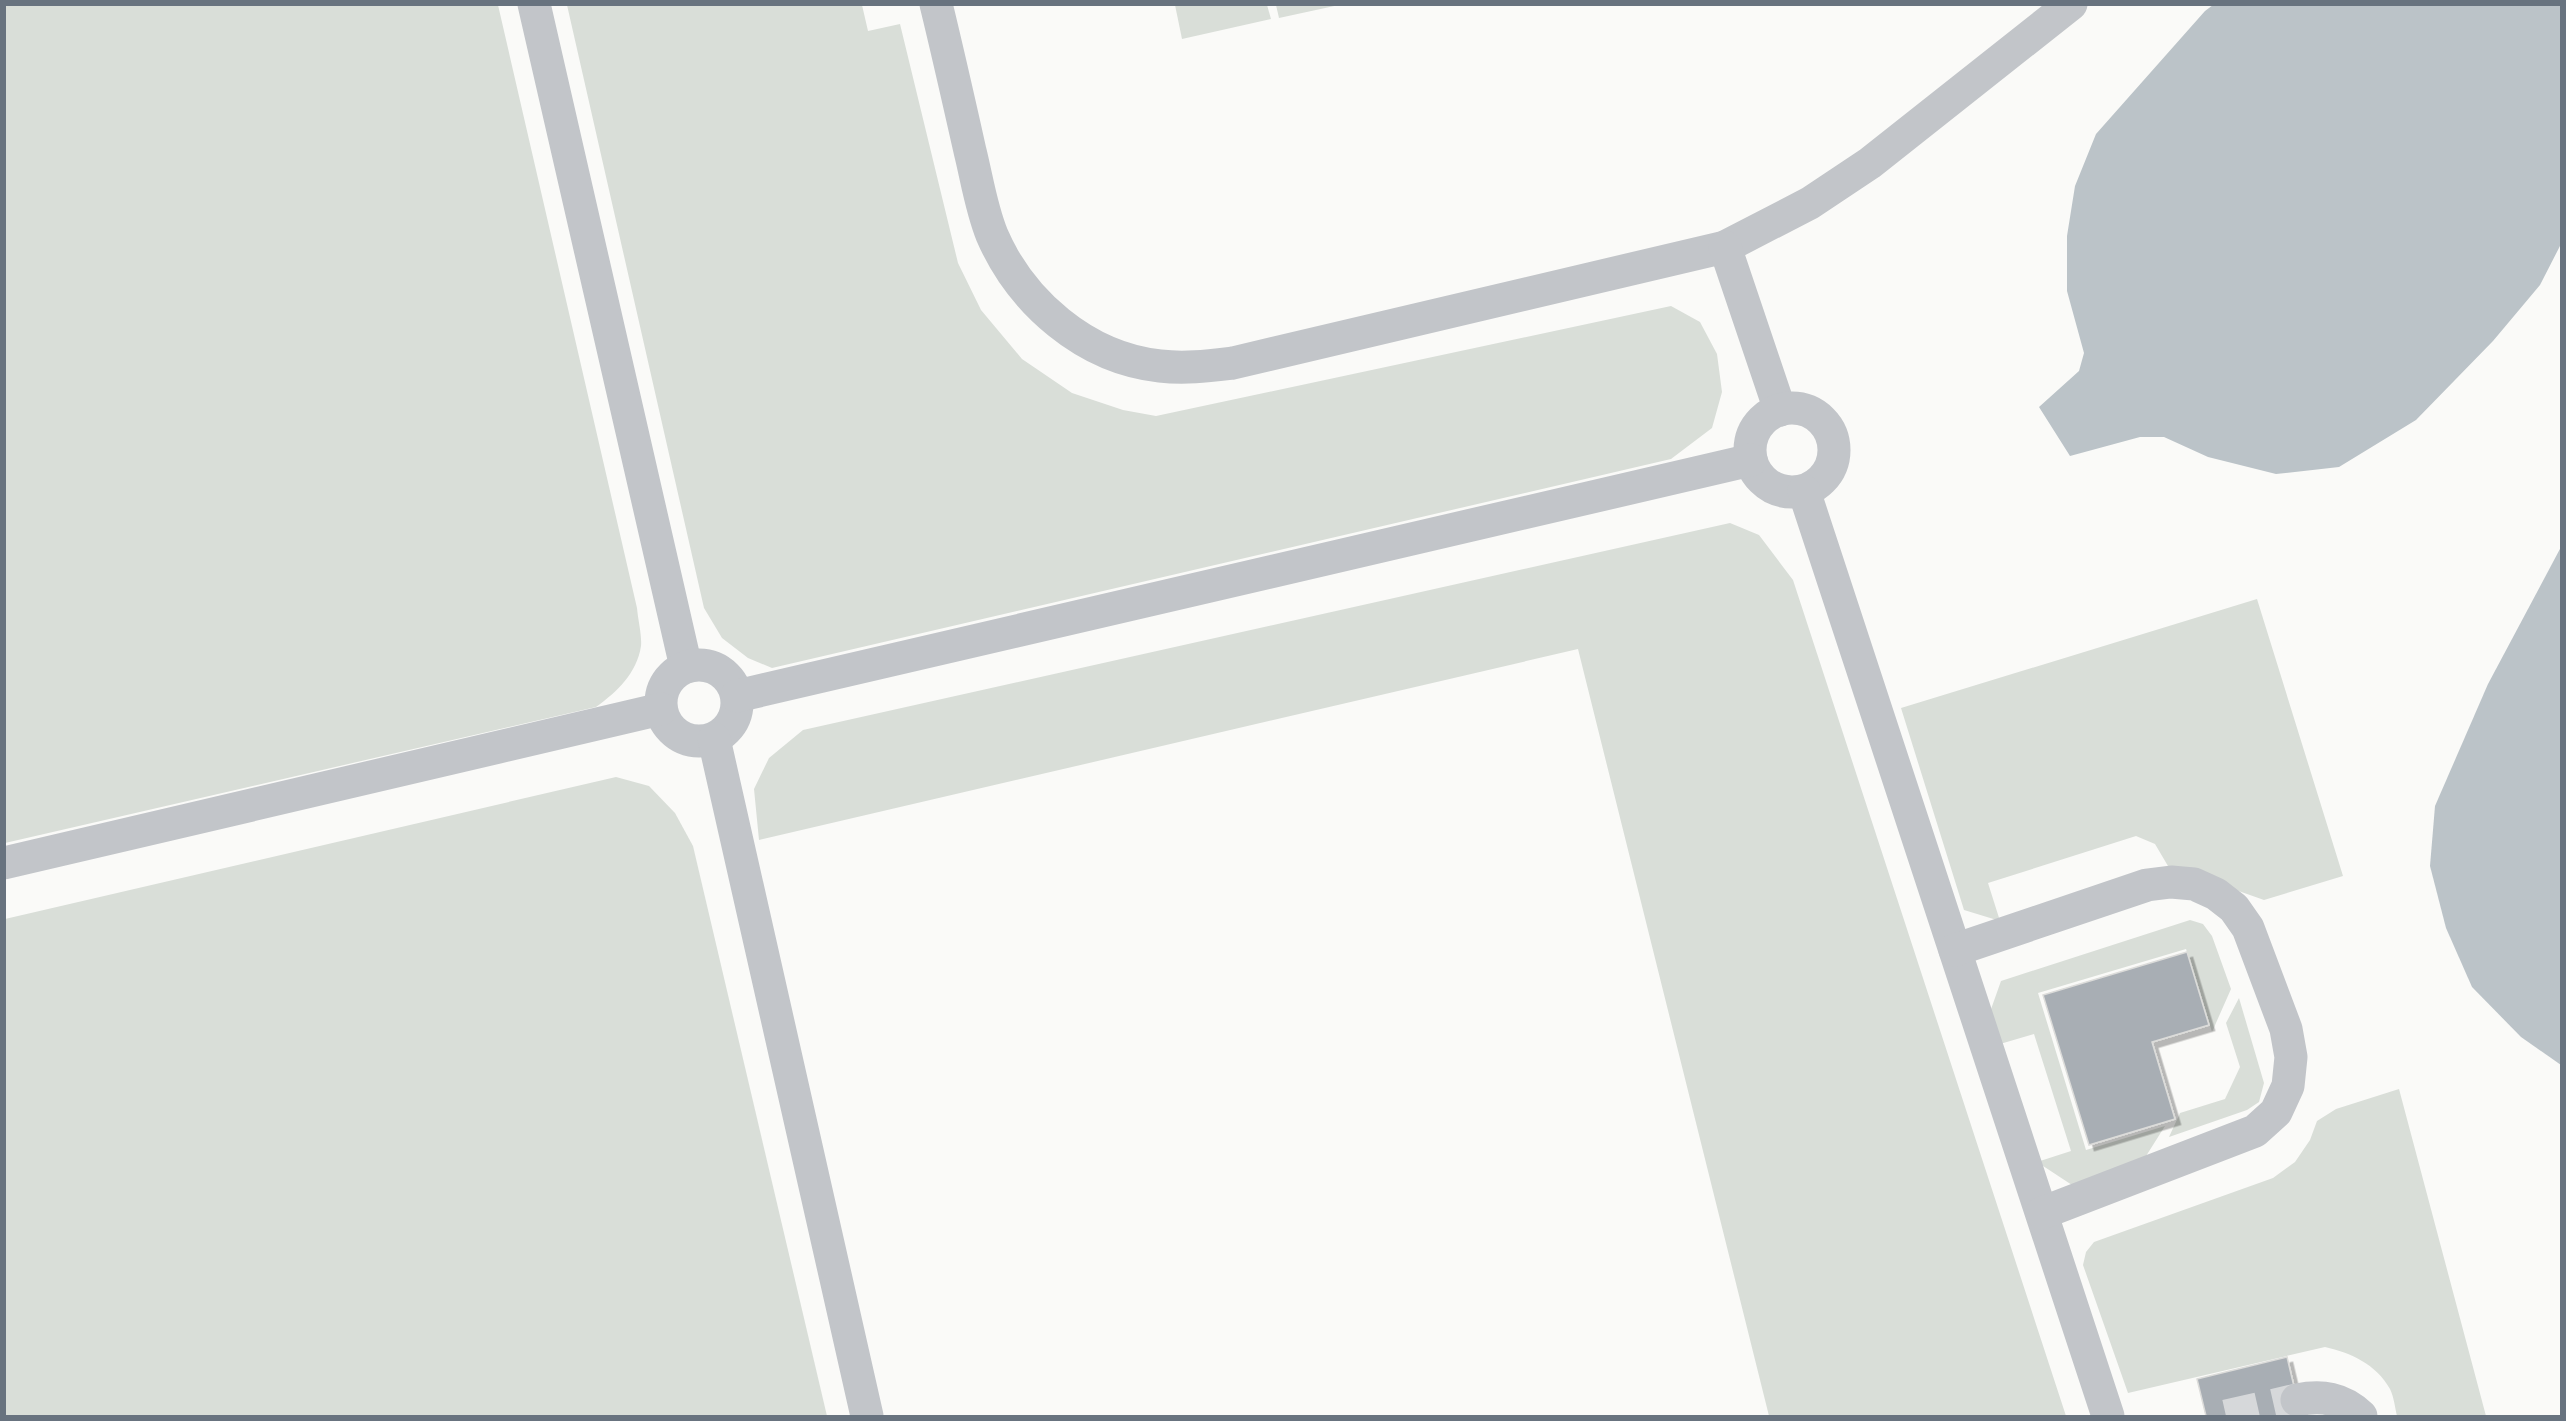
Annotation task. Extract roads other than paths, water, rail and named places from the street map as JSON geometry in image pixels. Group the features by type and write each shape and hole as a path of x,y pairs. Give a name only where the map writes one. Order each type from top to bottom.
{"lane":[{"path":"534,4 686,667"},
{"path":"936,4 981,198 992,233 1008,267 1031,297 1057,322 1088,343 1122,357 1159,366 1196,368 1233,363 1725,247 1810,203 1870,164 2071,4"},
{"path":"1725,247 1780,410"},
{"path":"1799,409 1816,416 1829,430 1834,448 1831,466 1820,482 1804,491 1787,492 1771,487 1758,476 1751,460 1750,444 1756,429 1766,417 1780,410 1799,409"},
{"path":"736,696 1751,460"},
{"path":"1804,491 2108,1416"},
{"path":"686,667 712,667 723,673 732,684 736,696 737,709 733,722 725,732 714,739 700,742 686,740 674,733 665,722 661,709 661,696 666,683 686,667"},
{"path":"4,862 661,709"},
{"path":"714,739 867,1416"},
{"path":"1955,950 2147,885 2171,882 2194,884 2216,894 2234,908 2248,928 2286,1029 2291,1057 2288,1086 2276,1112 2255,1131 2042,1213"},
{"path":"2297,1400 2323,1397 2338,1400 2361,1416"}],"tunnel":[{"path":"2226,1416 2297,1400"}]}
